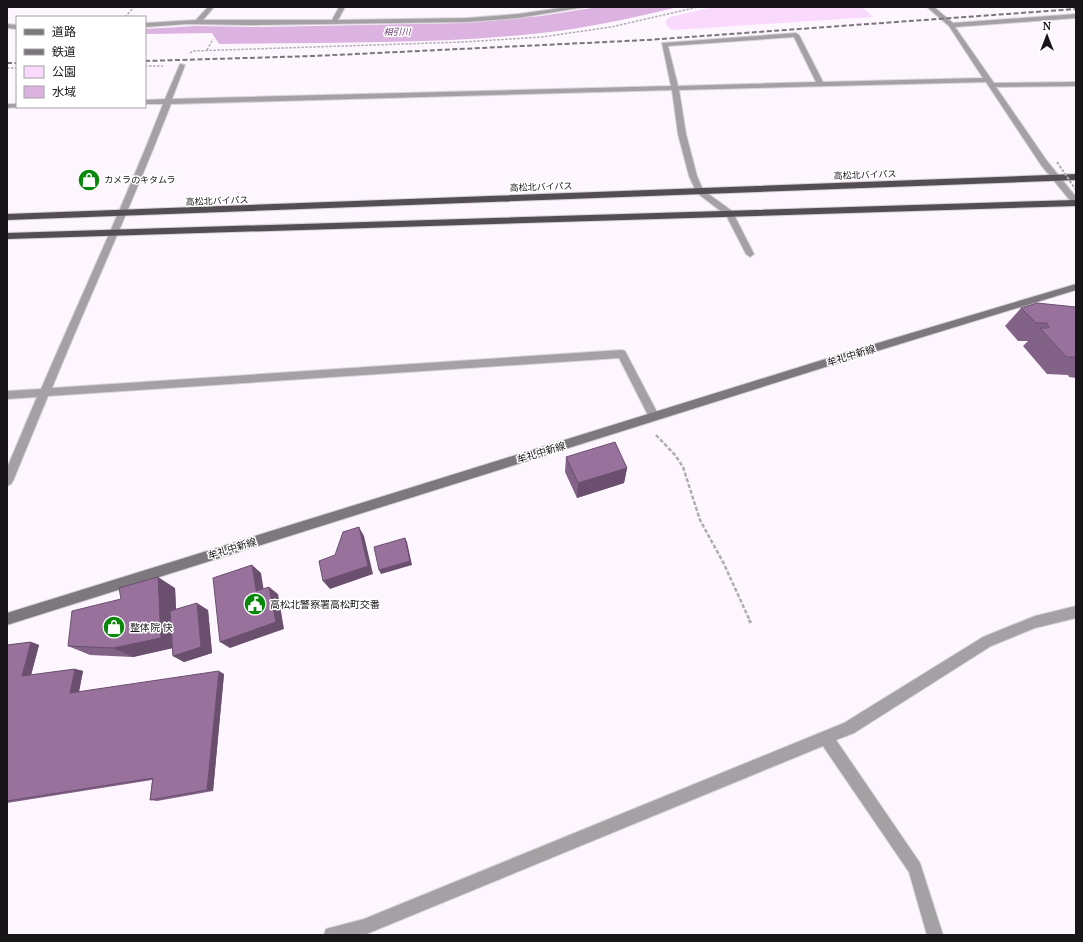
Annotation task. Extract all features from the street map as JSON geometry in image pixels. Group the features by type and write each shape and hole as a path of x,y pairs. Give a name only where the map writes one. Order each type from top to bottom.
{"highway":[{"name":"高松北バイパス","path":"7,217 122,214 1076,177"},
{"path":"7,236 1076,203"}],"main road":[{"name":"牟礼中新線","path":"7,619 654,416 1076,287"}],"street":[{"path":"198,22 211,7"},
{"path":"334,22 342,7"},
{"path":"146,25 198,22 467,20 518,16 582,7"},
{"path":"930,7 951,25 1055,178 1076,203"},
{"path":"951,25 1076,16"},
{"path":"750,254 729,213 700,191 692,176 682,134 675,88 664,44 796,35 821,85"},
{"path":"7,481 113,233 136,184 182,66"},
{"path":"146,102 821,85 989,82 1076,84"},
{"path":"7,395 44,394 622,354 654,416"},
{"path":"332,935 364,927 850,728 987,641 1035,622 1076,612"},
{"path":"826,738 915,868 935,935"}],"path":[{"path":"126,16 134,7"},
{"path":"146,66 182,66 188,54 194,51 463,42 542,37 611,27 698,7"},
{"path":"206,51 209,47"},
{"path":"1058,162 1076,190"},
{"path":"654,433 675,455 683,467 700,520 724,564 752,623"}],"green space":[{"path":"713,7 862,7 873,17 674,30 669,28 666,24 666,20 670,17"}],"water":[{"name":"相引川","path":"598,7 678,7 627,19 575,28 541,33 461,40 219,44 212,33 146,34 146,29 195,26 263,27 467,23 541,16"}],"building":[{"path":"1037,303 1076,307 1076,357 1066,357 1040,328 1049,328 1047,323 1036,323 1021,308"},
{"path":"615,442 627,468 578,483 566,457"},
{"path":"359,527 368,566 323,581 319,561 335,555 343,532"},
{"path":"405,538 410,561 379,570 374,547"},
{"path":"252,565 256,591 269,587 276,622 220,642 213,578"},
{"path":"158,577 161,638 113,648 68,646 72,611 121,599 119,588"},
{"path":"197,603 201,647 173,656 170,611"},
{"path":"31,642 22,676 75,669 70,693 219,671 207,790 150,800 153,778 7,801 7,645"}],"railway":[{"path":"146,61 314,56 647,40 1076,9"},
{"path":"7,63 16,63"}],"place":[{"name":"カメラのキタムラ","path":"89,180"},
{"name":"高松北警察署高松町交番","path":"255,604"},
{"name":"整体院 快","path":"114,627"}]}
